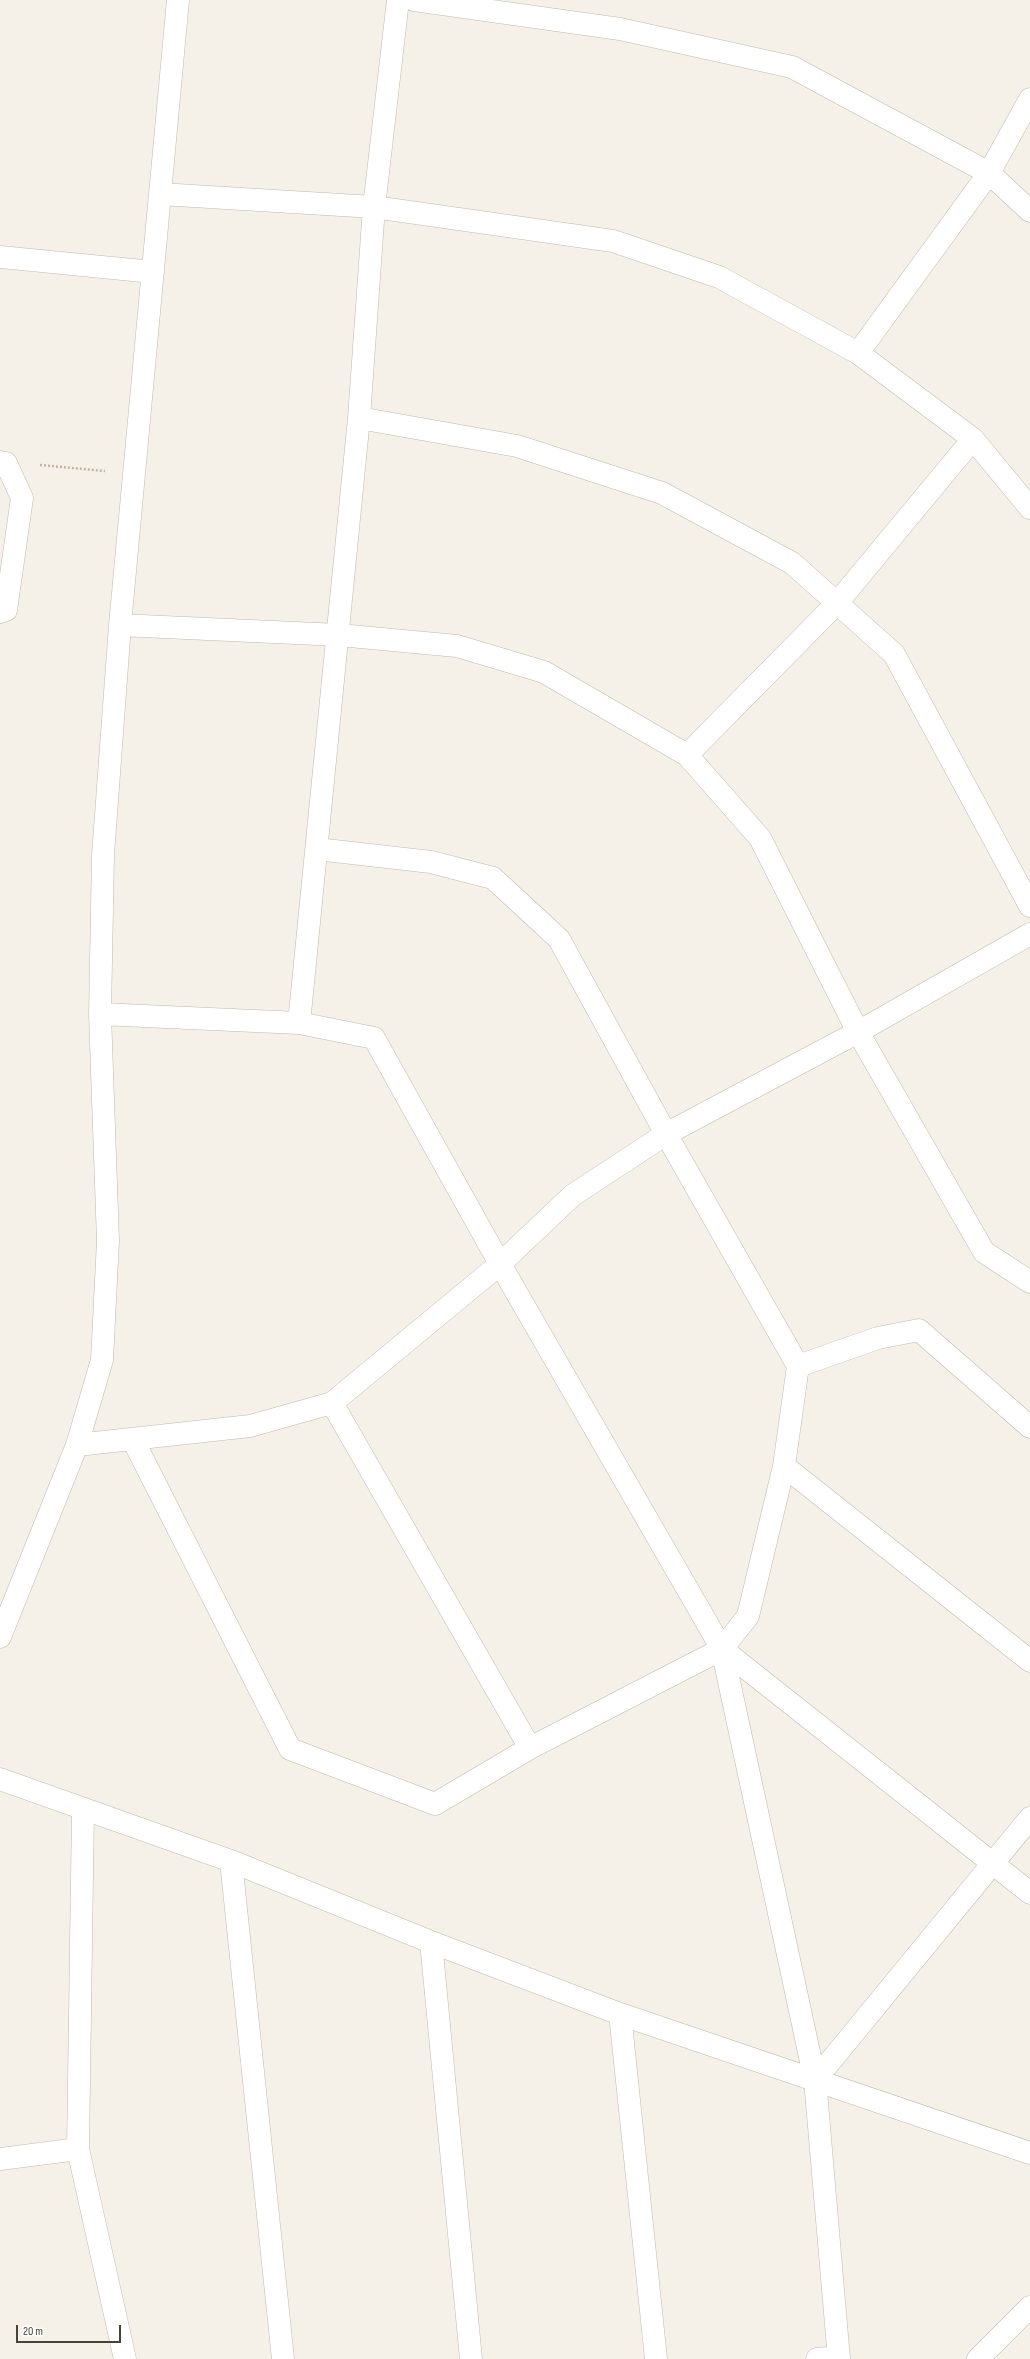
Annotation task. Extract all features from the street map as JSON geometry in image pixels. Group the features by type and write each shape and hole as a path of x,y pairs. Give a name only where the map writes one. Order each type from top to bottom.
{"street":[{"path":"0,1637 77,1445 102,1360 108,1241 100,1014 103,855 120,626 178,0"},
{"path":"298,1023 339,635 359,418 374,208 398,0"},
{"path":"414,0 620,29 792,67 989,173 1030,210"},
{"path":"858,353 989,173 1030,99"},
{"path":"160,194 374,208 613,241 719,277 858,353 973,439 1030,508"},
{"path":"0,257 153,272"},
{"path":"359,418 517,446 662,492 792,563 894,654 1030,906"},
{"path":"687,754 837,603 973,439"},
{"path":"0,612 6,610 22,498 3,462"},
{"path":"120,626 339,635 457,646 544,672 687,754 760,838 858,1032 984,1252 1030,1282"},
{"path":"133,1440 290,1749 435,1804 530,1748 722,1649 748,1616 784,1466 798,1366 666,1134 559,939 493,878 431,862 317,849"},
{"path":"77,1445 250,1426 332,1403 500,1264 573,1195 666,1134 858,1032 1030,934"},
{"path":"100,1014 298,1023 374,1038 500,1264 722,1649 815,2080 839,2358 817,2359"},
{"path":"798,1366 878,1338 919,1330 1030,1427"},
{"path":"332,1403 530,1748"},
{"path":"784,1466 1030,1661"},
{"path":"722,1649 1030,1893"},
{"path":"0,1779 83,1810 231,1861 431,1942 620,2014 1030,2153"},
{"path":"83,1810 78,2149 125,2359"},
{"path":"815,2080 1030,1818"},
{"path":"231,1861 284,2359"},
{"path":"431,1942 472,2359"},
{"path":"620,2014 656,2359"},
{"path":"0,2159 78,2149"},
{"path":"978,2359 1030,2307"}],"path":[{"path":"3,462 134,473"}]}
